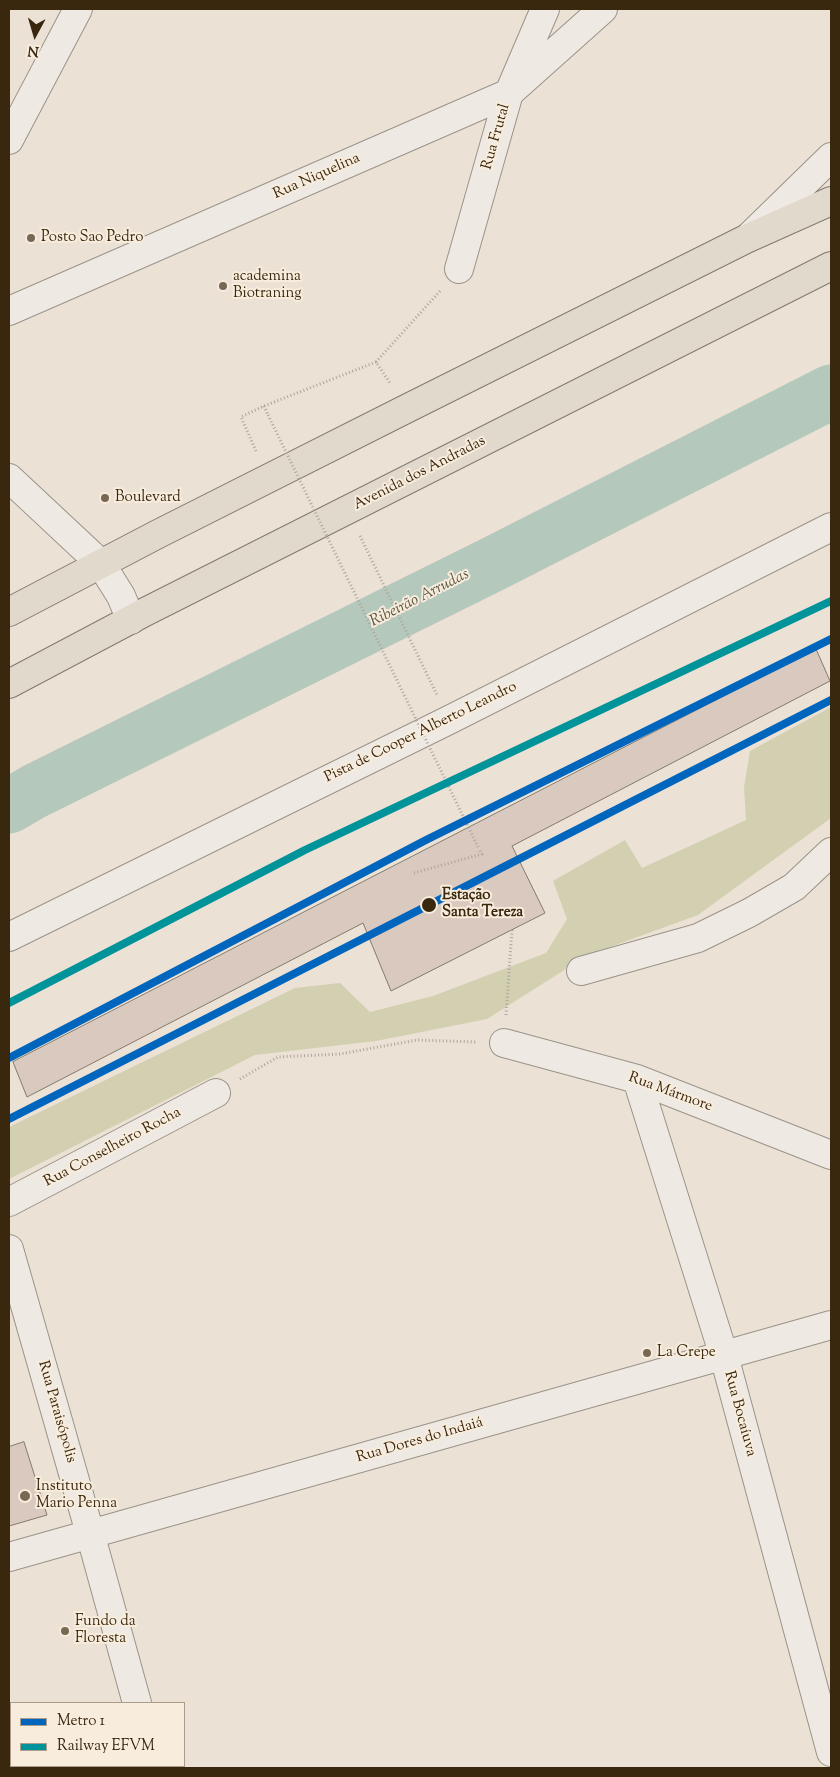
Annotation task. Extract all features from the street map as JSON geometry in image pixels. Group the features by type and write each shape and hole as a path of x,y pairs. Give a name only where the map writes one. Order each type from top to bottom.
{"main road":[{"path":"9,612 269,478 746,239 831,201"},
{"name":"Avenida dos Andradas","path":"9,684 131,620 831,266"}],"street":[{"path":"9,140 78,9"},
{"name":"Rua Frutal","path":"459,269 510,93 545,9"},
{"name":"Rua Niquelina","path":"9,311 510,93 603,9"},
{"path":"746,239 831,157"},
{"path":"9,478 100,564 121,596 131,620"},
{"name":"Pista de Cooper Alberto Leandro","path":"9,937 450,720 831,527"},
{"path":"581,971 698,938 749,913 794,886 831,852"},
{"name":"Rua Mármore","path":"504,1044 637,1079 831,1155"},
{"name":"Rua Bocaíuva","path":"637,1079 724,1356 831,1752"},
{"name":"Rua Conselheiro Rocha","path":"9,1202 216,1093"},
{"name":"Rua Paraisópolis","path":"11,1258 137,1702"},
{"name":"Rua Dores do Indaiá","path":"9,1557 831,1325"}],"path":[{"path":"269,478 241,417 264,406 376,362 459,269"},
{"path":"376,362 408,408"},
{"path":"264,406 482,854 414,873"},
{"path":"348,511 450,720"},
{"path":"216,1093 278,1057 340,1054 417,1040 504,1044 512,930"}],"shaded area":[{"path":"831,707 831,818 698,915 588,955 487,1019 376,1041 255,1055 9,1179 9,1127 295,988 340,983 370,1012 433,996 546,953 567,919 553,881 625,840 642,868 746,820 744,787 750,751"}],"building":[{"path":"816,649 830,681 512,846 545,913 391,991 363,923 27,1097 13,1062"},
{"name":"Instituto Mario Penna","path":"24,1442 47,1515 9,1526 9,1447"}],"waterway":[{"name":"Ribeirão Arrudas","path":"9,806 35,791 493,564 831,392"}],"metro line":[{"name":"1","path":"9,1058 426,840 831,639"},
{"name":"1","path":"9,1119 831,700"}],"rail line":[{"name":"EFVM","path":"9,1003 305,850 831,601"}],"place":[{"name":"Posto Sao Pedro","path":"31,238"},
{"name":"academina Biotraning","path":"223,286"},
{"name":"Boulevard","path":"105,498"},
{"name":"Estação Santa Tereza","path":"429,905"},
{"name":"La Crepe","path":"647,1353"},
{"name":"Instituto Mario Penna","path":"25,1496"},
{"name":"Fundo da Floresta","path":"65,1631"}]}
